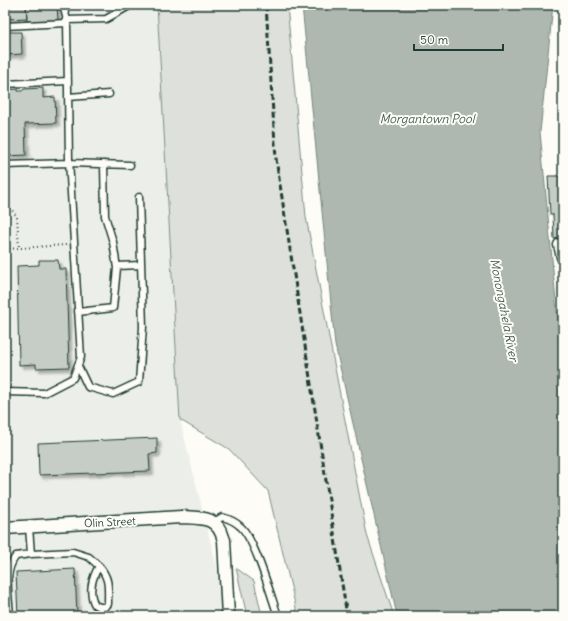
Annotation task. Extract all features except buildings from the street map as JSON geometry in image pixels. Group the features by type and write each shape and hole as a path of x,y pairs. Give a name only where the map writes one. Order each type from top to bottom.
{"street":[{"path":"560,245 563,257"},
{"name":"Olin Street","path":"5,528 181,517 199,518 214,522"},
{"path":"214,522 221,530 224,540 228,616"}],"lane":[{"path":"5,392 44,392 73,378 81,357 69,163 67,21 63,5"},
{"path":"5,26 106,19 131,5"},
{"path":"5,84 68,81"},
{"path":"68,97 109,94"},
{"path":"5,166 69,163 130,165"},
{"path":"78,312 113,308 117,266 113,242 105,216 104,164"},
{"path":"78,366 88,387 113,394 139,382 143,327 139,197"},
{"path":"117,266 141,265"},
{"path":"214,522 222,517 230,519 242,528 251,542 278,616"},
{"path":"29,527 31,554"},
{"path":"10,616 8,571 16,556 73,552 89,557 99,566 106,574 108,584 108,604 105,607 95,605 91,599 93,577 99,566"}],"path":[{"path":"5,208 12,210 16,217 19,248"},
{"path":"5,249 74,244"}],"shaded area":[{"path":"5,5 157,5 180,420 229,616 5,616"},
{"path":"157,5 287,5 306,217 367,535 394,616 298,616 268,491 229,449 180,420"},
{"path":"236,568 254,581 262,616 247,616"}],"water":[{"name":"Morgantown Pool","path":"302,5 553,5 540,132 560,344 563,350 563,616 398,616 335,345"}],"railway":[{"path":"266,5 276,159 347,616"}],"water label":[{"name":"Monongahela River","path":"504,310"}]}
